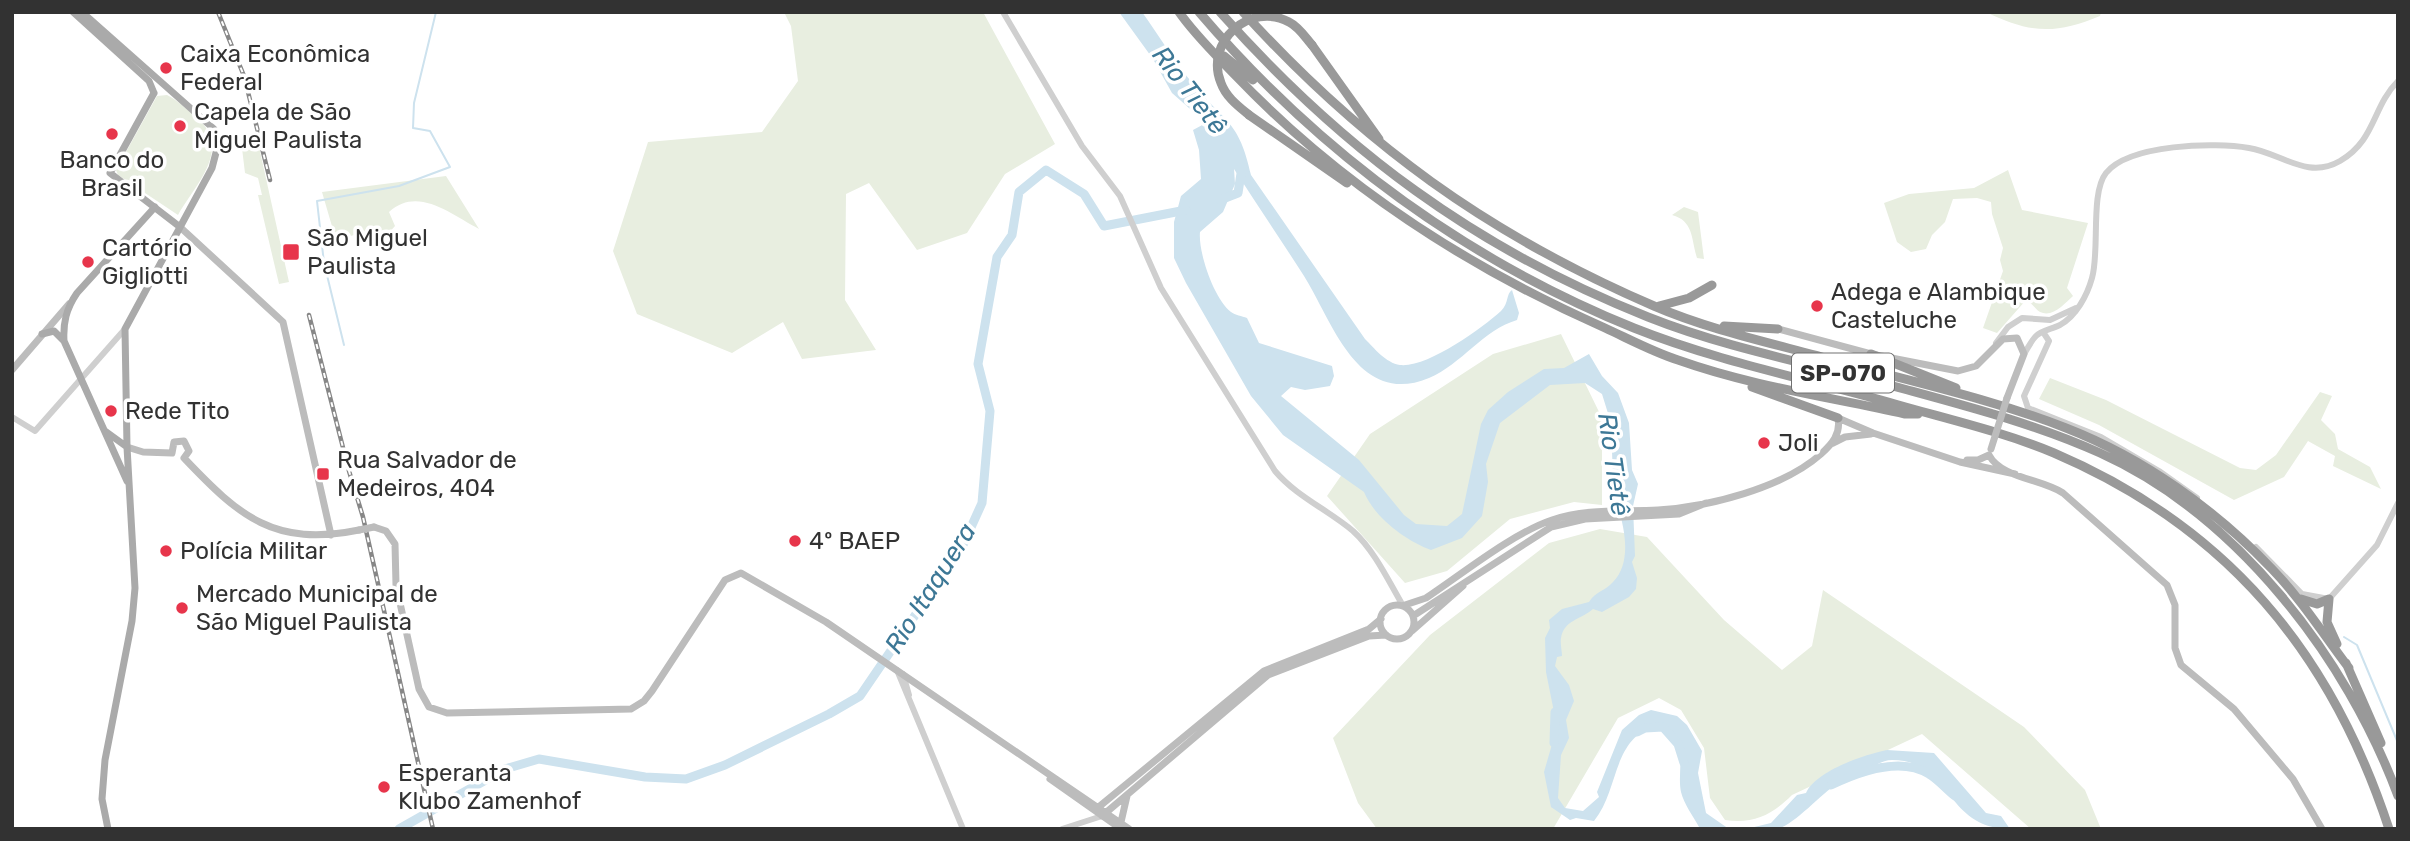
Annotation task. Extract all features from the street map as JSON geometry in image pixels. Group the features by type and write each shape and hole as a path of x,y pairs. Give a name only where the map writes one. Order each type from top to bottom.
{"highway":[{"name":"SP-070","path":"1199,12 1291,112 1353,164 1415,210 1477,250 1582,306 1690,349 2031,445 2090,470 2143,499 2214,552 2243,579 2291,633 2329,688 2365,762 2389,829"},
{"name":"SP-070","path":"1220,12 1322,119 1383,168 1451,217 1545,270 1652,319 1744,350 1904,388 2046,431 2103,454 2146,479 2219,534 2293,608 2343,679 2398,796"},
{"path":"1243,12 1308,81 1394,157 1465,206 1534,248 1656,307 1996,405"},
{"path":"1181,16 1291,112"},
{"path":"1181,16 1257,98 1367,194"},
{"path":"1394,157 1312,45 1291,23 1277,17 1248,20 1230,33 1219,52 1220,82 1227,95 1249,115 1338,178 1467,258 1561,309 1675,359 1838,418"},
{"path":"1656,307 1689,298 1712,285"},
{"path":"1712,325 1778,329"},
{"path":"1871,354 1996,405 2080,434 2167,481 2225,525 2262,558 2294,594 2349,668"},
{"path":"1738,380 1905,414 1927,414"},
{"path":"2294,594 2309,604 2329,599 2326,618 2329,629 2377,732 2391,778"}],"main road":[{"path":"73,12 146,78 154,93"},
{"path":"82,12 171,94 214,129 218,141 212,168 125,329 128,484 134,601 105,760 102,799 108,829"},
{"path":"171,94 163,90 154,93 110,169 113,177 180,227 283,322 331,536"},
{"path":"12,370 155,207"},
{"path":"69,304 63,324 64,341 128,484"},
{"path":"1778,329 1871,354 1958,371 1976,366 1994,347 2013,337 2022,344 2024,354 1990,452 1997,466 2015,474"},
{"path":"42,334 54,331 64,341"},
{"path":"1832,444 1838,433 1838,418 1873,433 2050,485 2063,493 2161,577 2175,605 2175,648 2181,665 2234,709 2293,779 2322,829"},
{"path":"104,430 127,447 143,452 172,453 177,458 184,458 220,493 250,517 291,535 331,536 374,527 386,531 394,542 397,589 419,689 426,704 440,712 610,711 636,706 652,691 725,580 738,573 786,597 1097,808"},
{"path":"1097,808 1264,671 1369,629 1381,619 1385,610 1426,598 1549,521 1616,514 1669,515 1790,477 1845,437 1873,433"},
{"path":"172,453 174,442 184,441 189,451 184,458"},
{"path":"1953,458 1973,461 1990,452"},
{"path":"1411,632 1413,616 1551,527 1616,514"},
{"path":"1105,814 1268,675 1369,636 1386,635 1402,639 1478,573"},
{"path":"1401,605 1413,616"},
{"path":"1381,619 1386,635"},
{"path":"1026,758 1129,829"},
{"path":"1063,782 1100,799 1113,796"},
{"path":"1121,825 1124,801 1129,793"}],"street":[{"path":"1003,12 1082,146 1126,208 1161,288 1275,471 1287,484 1341,522 1364,542 1401,605"},
{"path":"2024,354 2037,334 2066,321 2089,287 2095,264 2102,180 2113,167 2162,149 2205,145 2250,148 2309,168 2330,165 2350,154 2367,137 2385,98 2398,81"},
{"path":"1994,347 2015,321 2028,317 2050,320 2078,307"},
{"path":"12,417 35,431 125,329"},
{"path":"2043,332 2049,341 2024,396 2028,408 2101,437 2160,471 2249,540 2298,591 2308,597 2329,599 2377,545 2398,503"},
{"path":"900,672 910,704 963,829"},
{"path":"1088,819 1097,808"},
{"path":"1062,829 1105,814"}],"shaded area":[{"path":"784,12 983,12 1055,144 1005,174 967,233 917,250 869,183 846,194 845,300 876,350 802,359 783,322 732,353 637,314 613,251 648,142 762,132 798,81 791,26"},
{"path":"1986,12 2101,12 2100,16 2084,22 2055,29 2042,29 2029,28"},
{"path":"167,95 206,127 211,139 212,152 208,164 178,215 118,175 116,170 157,96"},
{"path":"257,138 289,282 279,284 258,195 262,195 258,178 245,173 241,140"},
{"path":"2008,170 2022,210 2088,223 2067,288 2073,296 2050,313 2040,312 2026,300 1997,333 1983,328 2003,271 2000,260 2003,248 1991,202 1977,198 1953,199 1945,222 1932,235 1926,249 1911,252 1897,242 1884,203 1909,194 1974,188"},
{"path":"446,176 479,229 434,205 411,202 389,212 395,226 388,234 376,229 336,240 322,192"},
{"path":"1684,207 1698,212 1704,259 1697,258 1688,226 1672,215"},
{"path":"1561,334 1602,418 1602,505 1574,502 1510,519 1447,571 1405,583 1327,496 1370,434 1493,354"},
{"path":"2050,378 2106,400 2240,468 2256,470 2276,455 2320,392 2332,396 2321,420 2335,434 2338,449 2370,467 2381,489 2333,466 2335,456 2308,441 2284,477 2234,500 2099,425 2039,399"},
{"path":"1600,529 1647,537 1724,620 1782,670 1812,646 1823,590 2024,727 2085,790 2101,829 2031,829 1922,734 1792,795 1770,813 1745,821 1725,820 1710,798 1704,748 1681,710 1659,698 1618,718 1553,829 1377,829 1358,803 1333,738 1430,635 1549,543"}],"water":[{"name":"Rio Tietê","path":"1119,12 1142,12 1186,76 1230,124 1241,143 1251,175 1365,339 1385,358 1400,365 1439,354 1501,311 1512,290 1519,313 1517,320 1494,331 1441,372 1429,378 1404,384 1383,381 1365,371 1350,355 1304,276 1234,169 1235,184 1223,212 1200,232 1204,263 1213,286 1231,312 1247,318 1259,343 1332,366 1334,376 1330,386 1305,390 1291,387 1281,396 1359,460 1404,515 1416,524 1447,526 1462,514 1481,424 1488,410 1508,392 1544,369 1564,368 1589,354 1602,376 1618,393 1629,423 1632,470 1638,484 1633,506 1635,556 1632,562 1637,578 1636,589 1629,597 1602,612 1593,609 1565,627 1563,632 1562,656 1557,657 1555,666 1569,685 1574,701 1566,720 1569,738 1561,755 1558,798 1565,808 1583,811 1599,797 1597,792 1622,730 1639,715 1651,710 1677,716 1687,725 1702,751 1698,773 1706,813 1729,829 1699,827 1681,792 1679,744 1668,729 1657,725 1631,741 1594,821 1576,818 1570,820 1551,807 1544,772 1557,727 1546,672 1545,638 1550,628 1549,620 1562,609 1589,602 1613,582 1624,560 1624,533 1609,483 1613,479 1611,423 1602,394 1585,383 1550,385 1500,423 1486,464 1488,482 1482,516 1462,538 1431,550 1411,541 1392,527 1375,510 1364,492 1283,435 1251,396 1186,283 1174,258 1174,222 1181,196 1201,179 1199,150 1193,130 1206,123 1172,93 1153,59"},
{"path":"1887,750 1934,753 1986,813 2001,816 2010,829 1989,826 1973,818 1927,771 1912,763 1892,760 1841,781 1785,826 1771,830 1746,829 1771,823 1797,795 1806,793 1811,785 1830,771 1853,760"}],"waterway":[{"path":"344,345 324,263 317,201 399,186 450,167 430,131 413,128 414,103 436,12"},
{"name":"Rio Tietê","path":"1220,200 1238,193 1242,167"},
{"name":"Rio Itaquera","path":"399,829 505,769 539,759 645,777 686,779 725,765 860,696 963,545 982,503 990,411 978,364 997,257 1012,235 1019,192 1046,170 1084,194 1104,226 1186,210"},
{"path":"2344,637 2357,645 2398,743"},
{"name":"Rio Tietê","path":"1554,743 1555,712"},
{"name":"Rio Tietê","path":"1637,732 1645,728 1663,727 1678,744 1684,763"},
{"name":"Rio Tietê","path":"1831,785 1866,771 1905,766 1929,774 1955,796"}],"railway":[{"path":"218,12 244,76 270,180"},
{"path":"309,315 363,517 433,829"}],"place":[{"name":"Caixa Econômica Federal","path":"166,68"},
{"name":"Capela de São Miguel Paulista","path":"180,126"},
{"name":"Banco do Brasil","path":"112,134"},
{"name":"São Miguel Paulista","path":"291,252"},
{"name":"Cartório Gigliotti","path":"88,262"},
{"name":"Adega e Alambique Casteluche","path":"1817,306"},
{"name":"Rede Tito","path":"111,411"},
{"name":"Joli","path":"1764,443"},
{"name":"Rua Salvador de Medeiros, 404","path":"323,474"},
{"name":"4º BAEP","path":"795,541"},
{"name":"Polícia Militar","path":"166,551"},
{"name":"Mercado Municipal de São Miguel Paulista","path":"182,608"},
{"name":"Esperanta Klubo Zamenhof","path":"384,787"}]}
